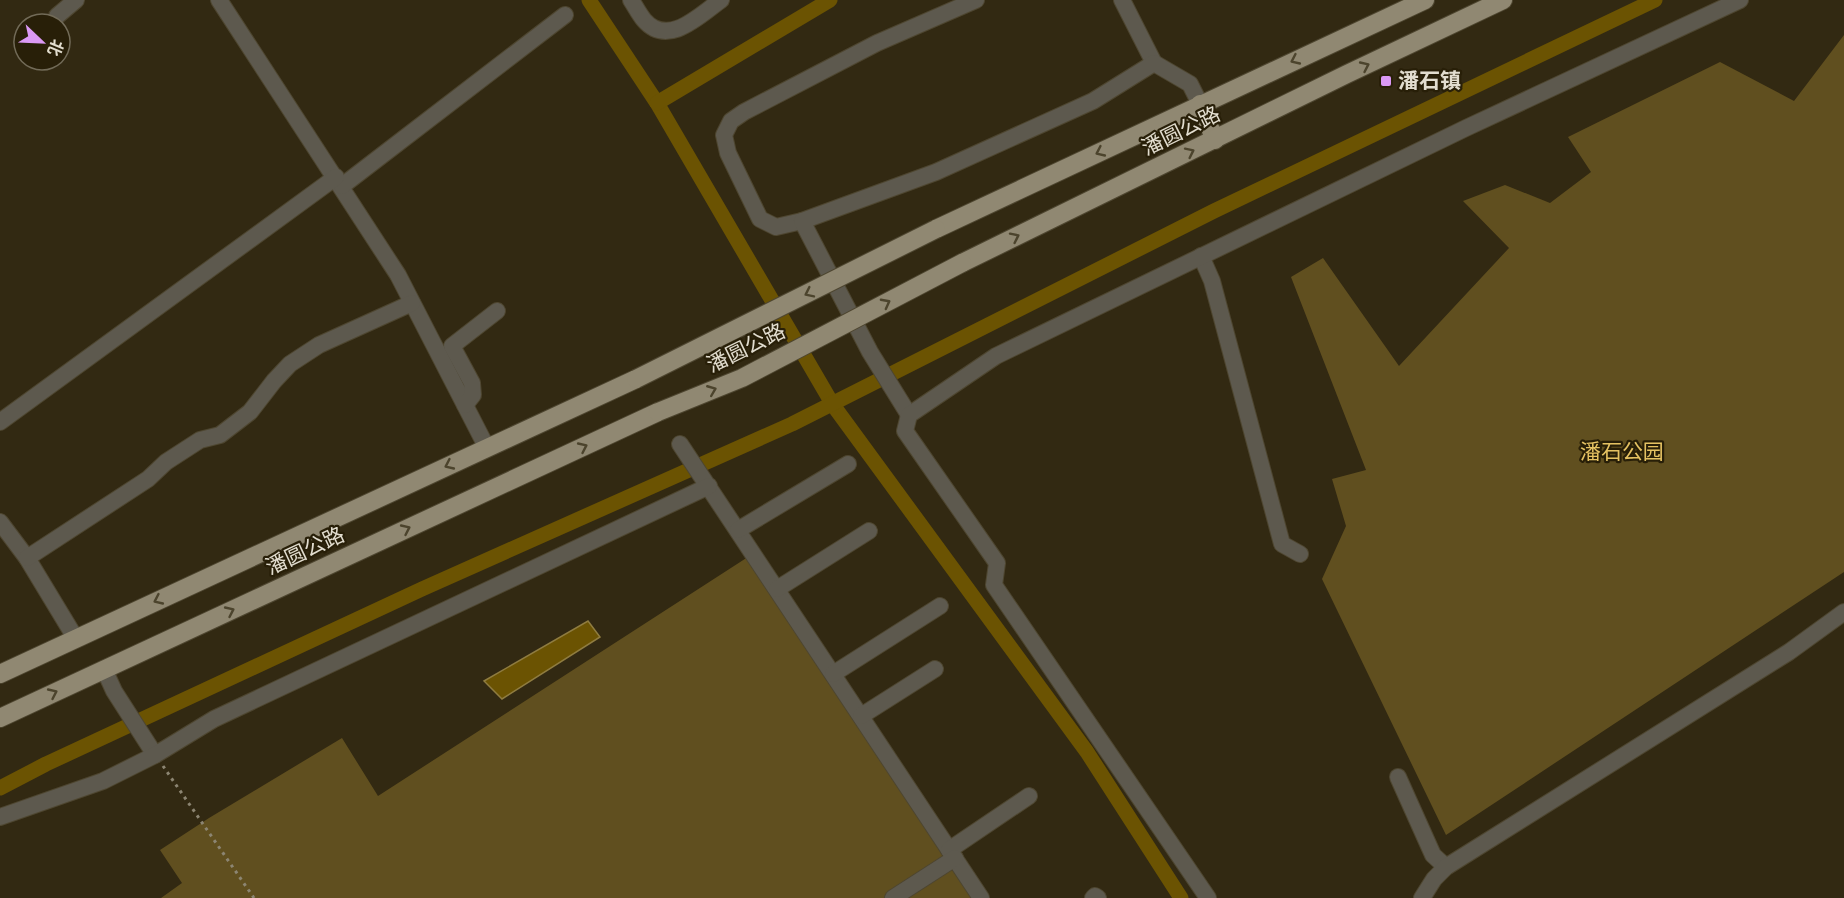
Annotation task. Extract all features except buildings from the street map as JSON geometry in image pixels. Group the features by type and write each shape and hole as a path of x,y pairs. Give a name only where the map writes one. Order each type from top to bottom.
{"main road":[{"name":"潘圆公路","path":"0,675 636,378 936,229 1425,0"},
{"name":"潘圆公路","path":"0,718 658,412 742,378 962,263 1503,0"},
{"path":"1200,104 1215,140"}],"street":[{"path":"62,12 76,0"},
{"path":"219,0 398,275 487,448"},
{"path":"631,0 645,21 657,30 670,32 683,27 721,0"},
{"path":"976,0 877,43 744,111 731,121 724,135 728,153 760,219 776,227 802,221 936,172 1094,101 1154,63"},
{"path":"1122,0 1154,63 1190,84 1200,104"},
{"path":"906,410 996,356 1466,128 1740,0"},
{"path":"0,422 339,182 565,15"},
{"path":"802,221 870,352 906,410 905,431 997,563 994,585 1208,898"},
{"path":"1201,256 1212,281 1282,544 1300,554"},
{"path":"27,558 148,479 166,462 200,440 220,435 250,412 290,364 319,345 412,303"},
{"path":"465,405 473,395 472,383 452,346 497,312"},
{"path":"680,444 981,898"},
{"path":"738,530 848,464"},
{"path":"0,817 103,781 214,719 707,483"},
{"path":"0,522 27,558 76,639"},
{"path":"777,589 869,531"},
{"path":"833,674 940,606"},
{"path":"1422,898 1434,879 1446,867 1789,652 1844,612"},
{"path":"104,669 114,692 153,752"},
{"path":"861,717 935,669"},
{"path":"1398,777 1433,855 1446,867"},
{"path":"893,898 1029,796"},
{"path":"1093,898 1095,896 1098,898"}],"path":[{"path":"153,752 254,898"}],"green space":[{"name":"潘石公园","path":"1844,35 1844,572 1446,835 1322,579 1346,526 1332,479 1366,470 1291,277 1323,258 1399,366 1509,248 1463,201 1505,185 1550,203 1591,172 1568,137 1720,62 1794,101"},
{"path":"751,555 979,898 161,898 182,883 160,850 342,738 378,796"}],"shaded area":[{"path":"588,621 600,637 502,699 484,681"}],"waterway":[{"path":"589,0 657,103 833,405 1087,752 1181,898"},
{"path":"657,103 830,0"},
{"path":"0,788 46,764 422,589 792,424 1214,211 1655,0"}],"place":[{"name":"潘石镇","path":"1386,81"}]}
